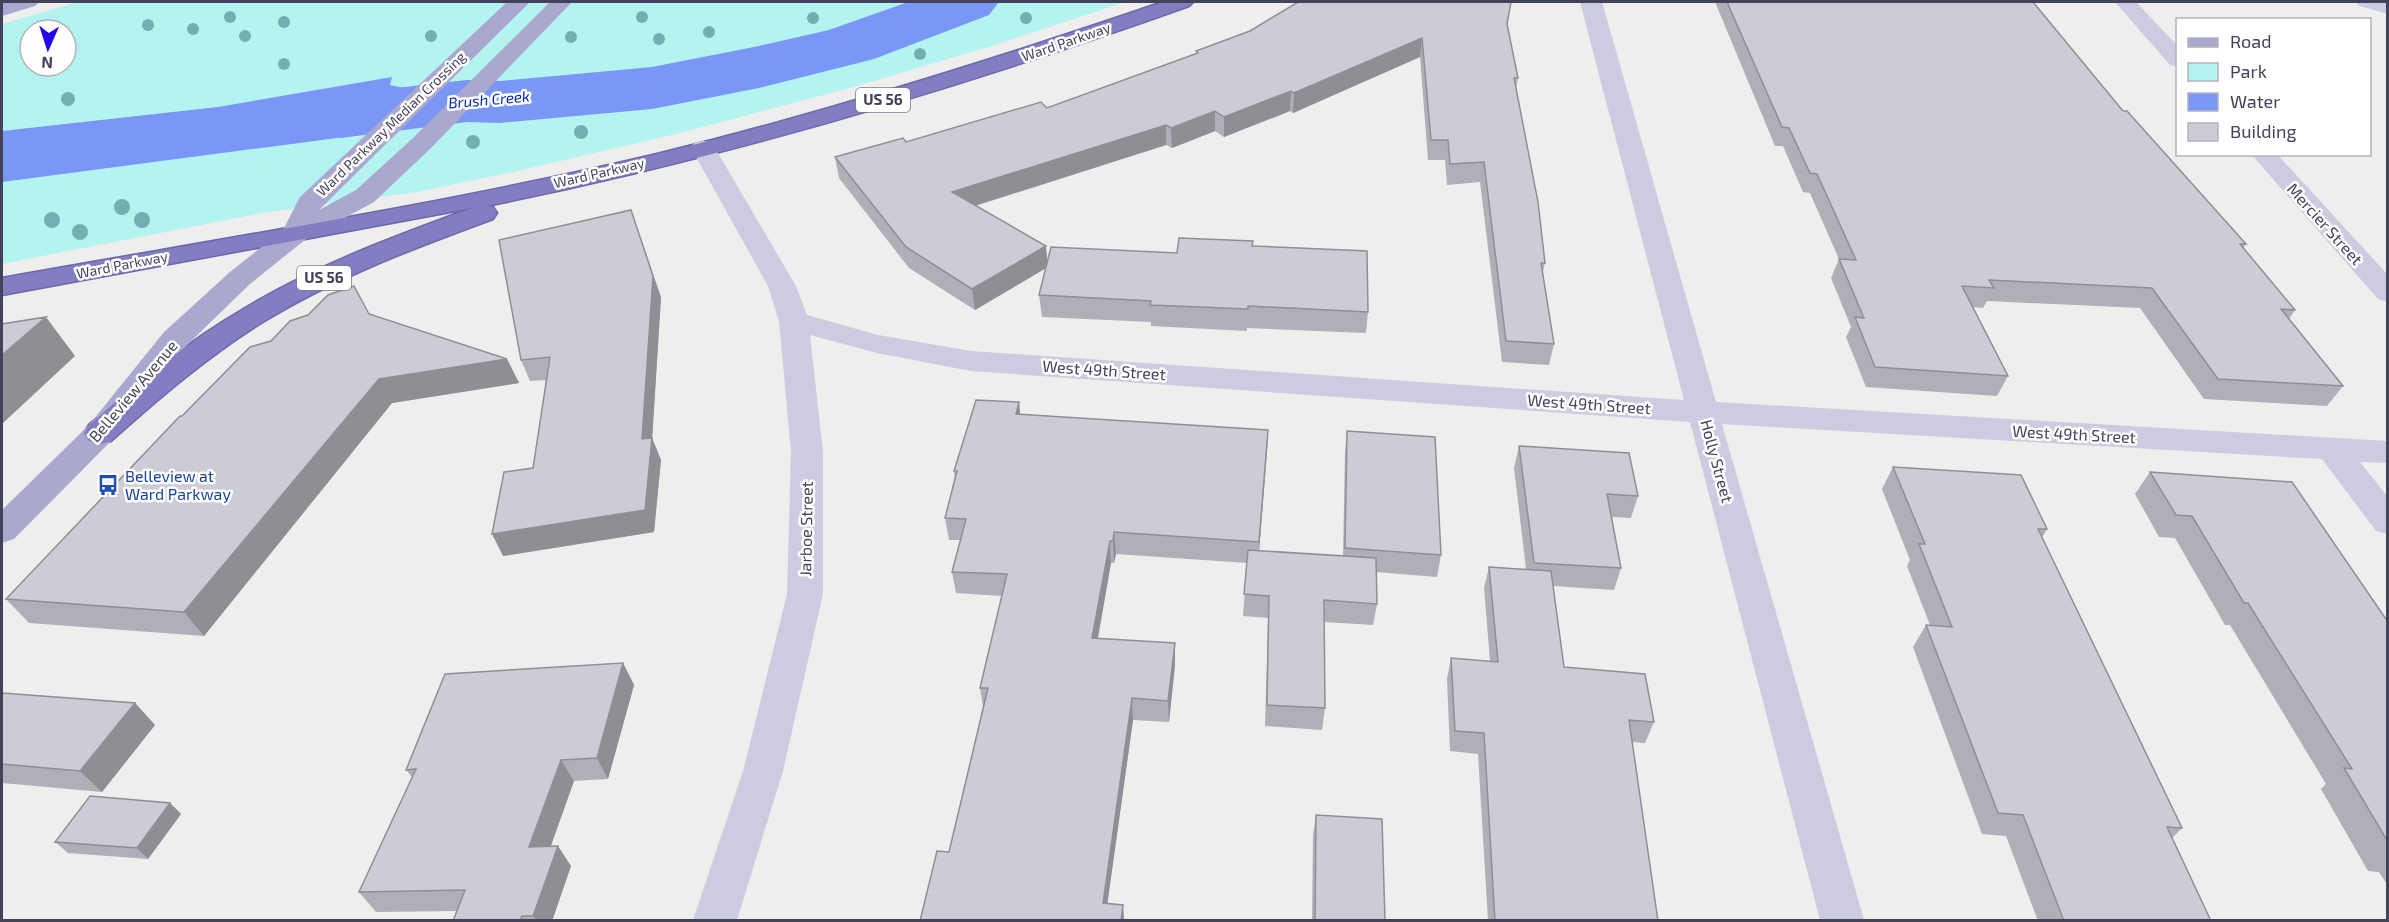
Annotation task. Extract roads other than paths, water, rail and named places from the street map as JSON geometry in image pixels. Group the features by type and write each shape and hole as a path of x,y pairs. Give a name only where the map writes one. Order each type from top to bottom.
{"highway":[{"name":"Ward Parkway","path":"2,287 579,178 704,148 889,99 1066,43 1182,2"},
{"name":"US 56","path":"100,433 195,354 254,315 287,297 412,240 579,178"}],"main road":[{"path":"2,10 28,2"},
{"name":"Ward Parkway Median Crossing","path":"296,233 309,203 519,2"},
{"name":"Ward Parkway Median Crossing","path":"296,233 364,196 422,143 561,2"},
{"name":"Belleview Avenue","path":"2,530 100,433 175,339 240,279 296,233"}],"street":[{"name":"Holly Street","path":"1591,2 1842,921"},
{"path":"2125,2 2176,58"},
{"path":"2366,2 2388,8"},
{"name":"Jarboe Street","path":"704,148 782,286 795,321 807,452 805,594 764,771 715,921"},
{"name":"Mercier Street","path":"2265,156 2388,293"},
{"name":"West 49th Street","path":"795,321 877,344 971,361 1704,412 2388,452"},
{"path":"2332,448 2388,522"}],"water":[{"path":"392,77 390,85 467,101 352,136 2,182 2,131 218,107"}],"waterway":[{"name":"Brush Creek","path":"341,116 467,101 500,102 652,88 759,67 850,45 967,2"}],"place":[{"name":"Belleview at Ward Parkway","path":"108,485"}]}
